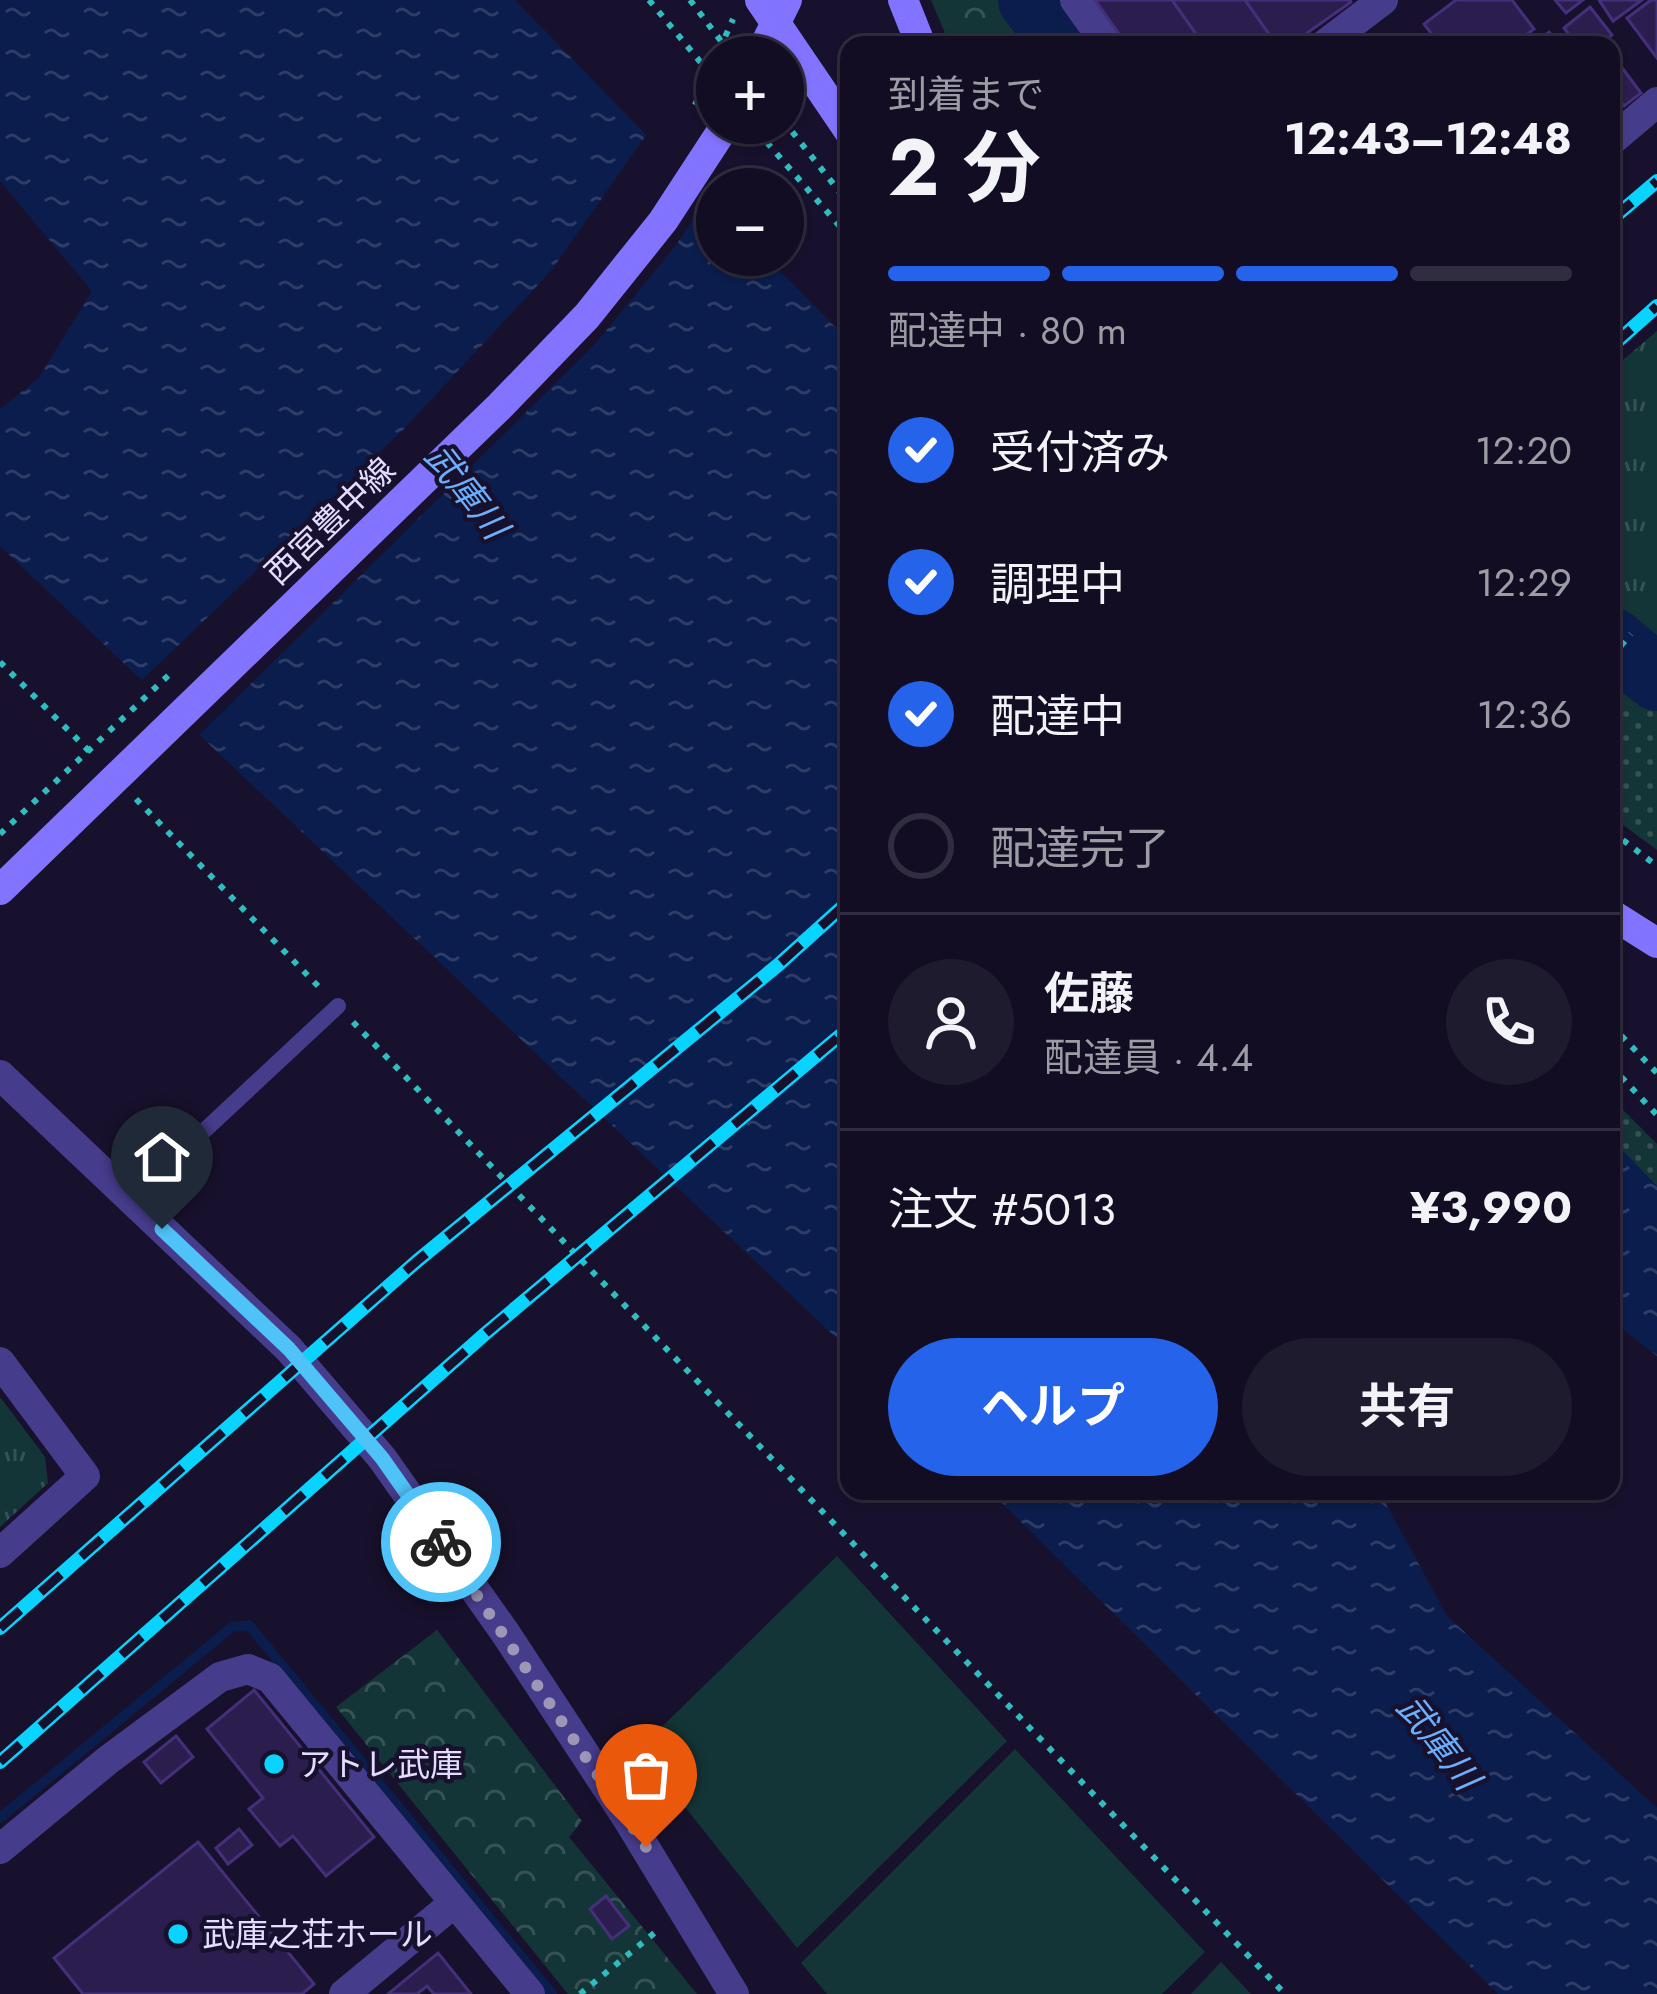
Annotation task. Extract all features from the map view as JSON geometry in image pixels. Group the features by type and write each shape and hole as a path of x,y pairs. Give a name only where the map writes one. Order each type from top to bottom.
{"main road":[{"path":"769,36 787,0"},
{"path":"903,0 917,36"},
{"path":"750,2 840,119"},
{"name":"西宮豊中線","path":"0,890 587,316 663,221 713,144"},
{"path":"1620,920 1657,944"}],"street":[{"path":"1075,0 1101,36"},
{"path":"1336,36 1383,0"},
{"path":"1620,133 1657,102"},
{"path":"0,1075 289,1349 382,1458 615,1799 734,1994"},
{"path":"0,1362 86,1476 0,1552"},
{"path":"0,1849 220,1677 248,1669 270,1678 530,1994"},
{"path":"344,1994 454,1903"}],"lane":[{"path":"130,1198 338,1006"}],"path":[{"path":"649,0 696,57"},
{"path":"690,0 717,36"},
{"path":"688,120 750,2"},
{"path":"769,144 840,227"},
{"path":"802,144 840,193"},
{"path":"1620,647 1631,634"},
{"path":"0,834 187,658"},
{"path":"0,662 98,761"},
{"path":"131,795 1286,1994"},
{"path":"1620,838 1657,866"},
{"path":"1620,1034 1657,1073"},
{"path":"1620,1076 1657,1115"},
{"path":"580,1994 649,1938"}],"green space":[{"path":"931,0 1012,0 1040,36 946,36"},
{"path":"1657,331 1657,657 1620,625 1620,362"},
{"path":"1620,682 1657,709 1657,850 1620,823"},
{"path":"1620,1107 1657,1144 1657,1198 1620,1157"},
{"path":"0,1397 45,1457 48,1483 0,1527"},
{"path":"837,1556 1007,1741 797,1948 639,1749"},
{"path":"437,1630 582,1821 569,1837 697,1994 568,1994 336,1707"},
{"path":"1015,1749 1205,1952 1162,1994 827,1994 801,1963"},
{"path":"1221,1962 1251,1994 1191,1994"}],"water":[{"name":"武庫川","path":"0,0 515,0 696,186 696,276 785,276 840,332 840,1341 0,546 0,409 38,379 92,291 0,181"},
{"path":"1620,1147 1657,1186 1657,1356 1620,1327"},
{"name":"武庫川","path":"999,1500 1384,1500 1447,1616 1657,1808 1657,1994 1498,1994"}],"pier":[{"path":"649,131 696,179 696,214 595,344 196,738 138,684 403,430 551,271"}],"building":[{"path":"1095,0 1172,0 1198,36 1121,36"},
{"path":"1172,0 1245,0 1270,36 1198,36"},
{"path":"1245,0 1351,2 1303,36 1271,36"},
{"path":"1456,0 1512,0 1534,29 1525,36 1433,36 1424,24"},
{"path":"1555,0 1583,0 1566,13"},
{"path":"1599,0 1642,0 1613,21"},
{"path":"1657,0 1657,58 1627,18"},
{"path":"1590,7 1612,35 1570,36 1564,28"},
{"path":"1620,65 1641,93 1624,106 1620,101"},
{"name":"アトレ武庫","path":"254,1690 374,1837 326,1876 293,1836 280,1846 249,1809 263,1798 207,1729"},
{"path":"176,1736 193,1757 161,1783 144,1762"},
{"path":"239,1829 252,1845 228,1864 216,1848"},
{"name":"武庫之荘ホール","path":"198,1842 314,1984 302,1994 83,1994 54,1958"},
{"path":"606,1896 629,1926 612,1939 590,1909"},
{"path":"438,1953 471,1994 434,1994 427,1986 417,1994 388,1994"}],"waterway":[{"path":"1031,0 1059,36"},
{"path":"1620,647 1657,678"},
{"path":"0,1818 232,1627 249,1625 552,1994"}],"railway":[{"path":"1620,212 1657,181"},
{"path":"1620,339 1657,306"},
{"path":"0,1628 417,1261 840,909"},
{"path":"0,1762 486,1333 840,1036"}],"way so far":[{"path":"441,1542 646,1847"}],"place":[{"name":"アトレ武庫","path":"274,1764"},
{"name":"武庫之荘ホール","path":"178,1934"}],"route":[{"path":"162,1229 289,1349 382,1458 441,1542"}]}
